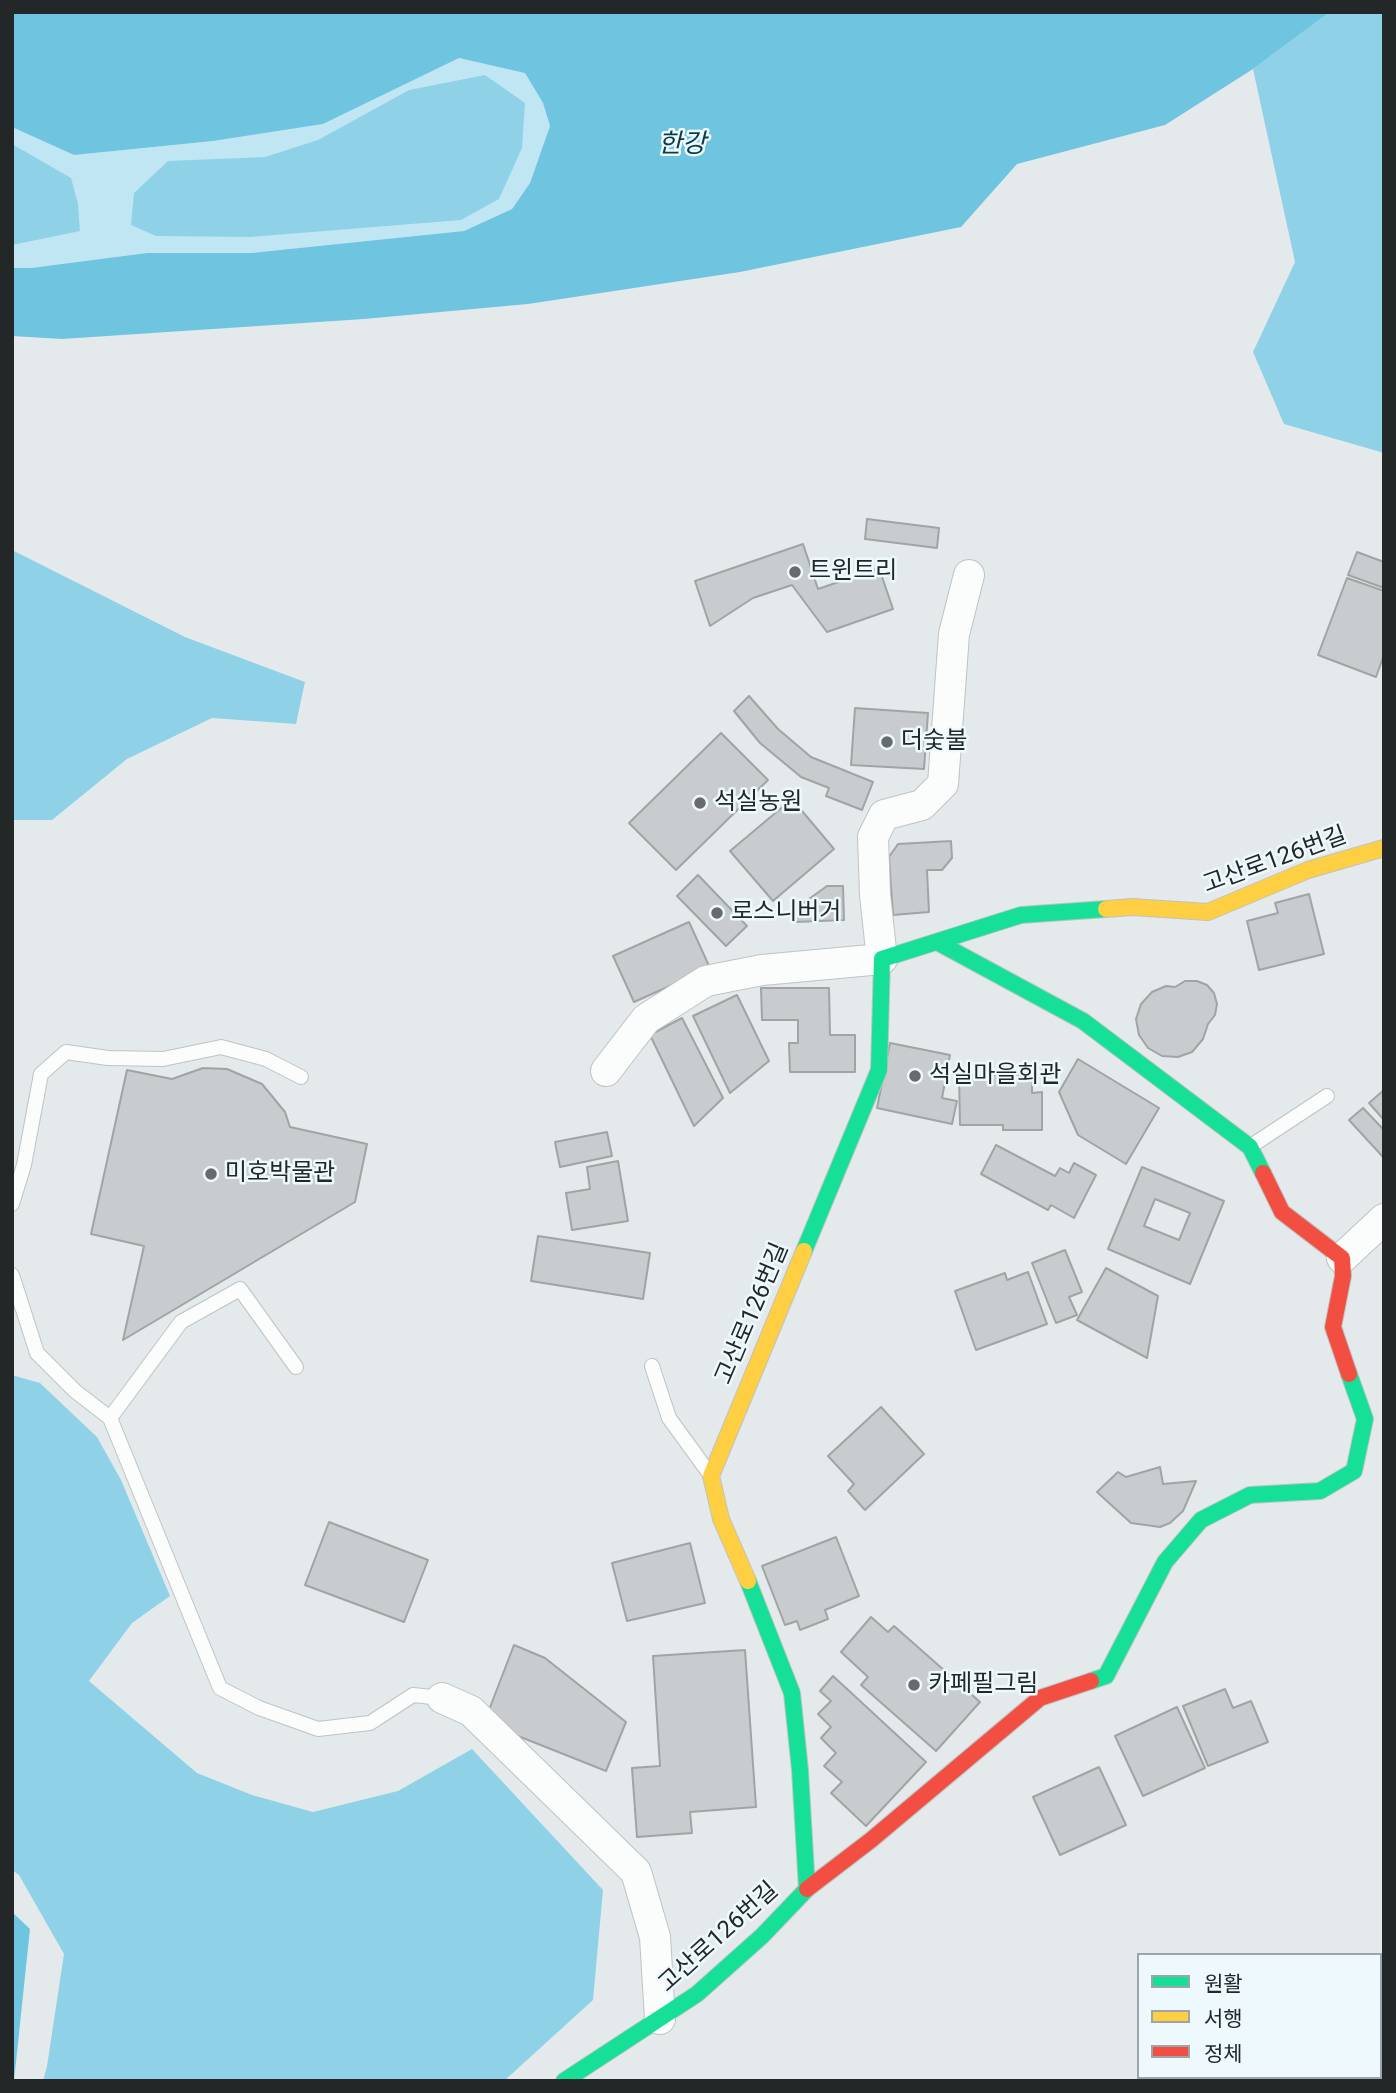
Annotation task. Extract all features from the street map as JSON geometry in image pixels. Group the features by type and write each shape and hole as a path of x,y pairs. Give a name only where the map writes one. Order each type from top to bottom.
{"street":[{"path":"606,1071 646,1019 706,981 762,970 882,959 875,895 873,837 884,814 922,805 943,784 954,634 970,575"},
{"name":"고산로126번길","path":"564,2081 697,1994 762,1936 807,1889 800,1770 792,1693 722,1519 711,1476 879,1070 882,959 1021,915 1132,907 1208,912 1308,870 1384,848"},
{"path":"807,1889 871,1840 1040,1698 1106,1676 1165,1562 1201,1520 1250,1495 1320,1491 1354,1471 1365,1419 1333,1327 1343,1276 1342,1258 1282,1212 1250,1147 1083,1021 937,942"},
{"path":"1342,1258 1384,1219"},
{"path":"442,1698 471,1711 636,1872 655,1937 660,2019"}],"lane":[{"path":"12,1204 24,1165 41,1074 66,1052 108,1058 163,1059 221,1046 266,1059 301,1077"},
{"path":"1250,1147 1327,1097"},
{"path":"12,1275 37,1353 75,1391 110,1418 220,1688 259,1708 318,1729 370,1723 414,1696 442,1698"},
{"path":"110,1418 181,1322 240,1289 296,1367"},
{"path":"652,1366 669,1418 711,1476"}],"shaded area":[{"path":"1330,12 1384,12 1384,453 1284,424 1253,352 1295,262 1253,69"},
{"path":"459,58 525,72 543,103 550,126 530,183 512,209 464,231 251,253 147,253 12,268 12,127 74,155 213,141 323,124"},
{"path":"485,75 525,103 522,148 499,199 461,220 250,237 156,236 131,225 134,193 168,161 265,157 318,140 409,90"},
{"path":"12,144 71,178 78,204 80,231 12,245"},
{"path":"12,550 185,637 305,682 296,724 212,718 127,759 52,820 12,820"},
{"path":"12,1375 40,1383 97,1437 121,1480 170,1596 132,1623 89,1681 197,1773 252,1795 313,1812 398,1791 472,1749 603,1890 593,2000 504,2081 43,2081 64,1954 19,1875 12,1870"}],"water":[{"name":"한강","path":"12,12 1330,12 1253,69 1165,125 1017,164 961,227 740,272 528,304 364,319 62,339 12,336 12,268 147,253 251,253 464,231 512,209 530,183 550,126 543,103 525,73 459,58 323,124 213,141 74,155 12,127"},
{"path":"12,1912 30,1929 14,2081 12,2081"}],"building":[{"path":"867,519 939,528 937,548 865,539"},
{"path":"803,544 818,589 879,568 893,609 827,632 792,585 753,598 710,626 695,581"},
{"path":"1357,552 1384,562 1384,588 1348,575"},
{"path":"1347,578 1384,591 1384,655 1376,677 1318,655"},
{"path":"749,696 778,729 811,757 873,782 862,810 826,796 829,788 801,777 760,743 734,711"},
{"path":"855,708 928,713 924,769 851,765"},
{"path":"721,733 768,780 676,870 629,823"},
{"path":"792,799 834,849 773,901 730,851"},
{"path":"951,841 952,858 942,870 927,870 929,912 893,915 889,857 898,844"},
{"path":"698,875 747,926 726,946 677,896"},
{"path":"827,886 843,886 844,920 795,922 795,909"},
{"path":"1309,894 1324,954 1259,970 1247,921 1278,913 1275,903"},
{"path":"689,922 710,968 634,1002 613,956"},
{"path":"1185,981 1197,981 1207,985 1214,993 1217,1004 1215,1015 1208,1024 1203,1039 1192,1052 1178,1057 1162,1056 1148,1048 1139,1035 1136,1019 1141,1004 1152,992 1166,986 1175,987"},
{"path":"761,988 829,988 830,1035 855,1035 855,1072 790,1072 789,1043 798,1043 798,1020 762,1020"},
{"path":"737,995 769,1061 730,1093 693,1016"},
{"path":"682,1018 723,1098 694,1126 650,1035"},
{"name":"석실마을회관","path":"890,1043 950,1055 942,1098 957,1101 952,1124 877,1108"},
{"path":"1078,1059 1159,1108 1126,1164 1078,1135 1059,1092"},
{"path":"203,1068 227,1069 262,1084 285,1112 290,1127 367,1144 355,1202 123,1340 144,1246 91,1234 127,1070 172,1079"},
{"path":"959,1075 1032,1075 1032,1093 1042,1092 1042,1130 1003,1130 1003,1125 960,1125"},
{"path":"1384,1090 1384,1120 1369,1103"},
{"path":"1363,1108 1384,1130 1383,1157 1349,1120"},
{"path":"607,1132 612,1156 560,1167 555,1142"},
{"path":"996,1145 1055,1176 1060,1168 1069,1173 1074,1163 1096,1175 1074,1218 1051,1205 1048,1210 981,1174"},
{"path":"618,1161 628,1221 572,1230 566,1193 590,1189 587,1167"},
{"path":"1142,1167 1224,1201 1190,1284 1108,1249","holes":["1155,1199 1190,1213 1179,1240 1144,1226"]},
{"path":"538,1236 650,1253 643,1299 531,1281"},
{"path":"1065,1250 1082,1292 1069,1297 1077,1315 1056,1323 1032,1263"},
{"path":"1106,1268 1158,1296 1147,1358 1077,1320"},
{"path":"1028,1272 1047,1324 976,1350 955,1291 1005,1273 1007,1280"},
{"path":"881,1407 924,1454 865,1510 848,1491 854,1484 828,1456"},
{"path":"1160,1467 1163,1484 1196,1481 1183,1511 1170,1523 1160,1527 1131,1523 1097,1492 1118,1472 1126,1477"},
{"path":"329,1522 428,1560 404,1622 305,1585"},
{"path":"836,1537 859,1596 825,1610 828,1619 800,1630 797,1621 785,1625 762,1566"},
{"path":"690,1543 705,1603 627,1621 612,1563"},
{"path":"871,1617 888,1632 894,1626 980,1702 936,1751 861,1685 868,1677 841,1652"},
{"path":"514,1645 545,1658 626,1722 606,1771 513,1734 489,1710"},
{"path":"745,1650 756,1807 690,1812 692,1833 637,1837 632,1768 660,1766 653,1656"},
{"path":"833,1676 926,1762 866,1826 831,1793 842,1782 824,1766 836,1753 821,1738 831,1727 818,1714 831,1701 820,1691"},
{"path":"1225,1689 1233,1708 1251,1701 1268,1742 1208,1766 1183,1706"},
{"path":"1177,1707 1205,1768 1143,1796 1115,1736"},
{"path":"1099,1767 1126,1825 1060,1855 1033,1797"}],"traffic: fast":[{"path":"804,1251 879,1070 882,959 1021,915 1106,909"},
{"path":"937,942 1083,1021 1250,1147 1263,1173"},
{"path":"1091,1681 1106,1676 1165,1562 1201,1520 1250,1495 1320,1491 1354,1471 1365,1419 1349,1374"},
{"path":"564,2081 697,1994 762,1936 807,1889 800,1770 792,1693 748,1581"}],"traffic: slow":[{"path":"1106,909 1132,907 1208,912 1308,870 1384,848"},
{"path":"748,1581 721,1519 711,1476 804,1251"}],"traffic: jam":[{"path":"1263,1173 1282,1212 1342,1258 1343,1276 1333,1327 1349,1374"},
{"path":"807,1889 871,1840 1040,1698 1091,1681"}],"place":[{"name":"트윈트리","path":"795,572"},
{"name":"더숯불","path":"887,742"},
{"name":"석실농원","path":"700,803"},
{"name":"로스니버거","path":"717,913"},
{"name":"석실마을회관","path":"915,1076"},
{"name":"미호박물관","path":"211,1174"},
{"name":"카페필그림","path":"914,1685"}]}
